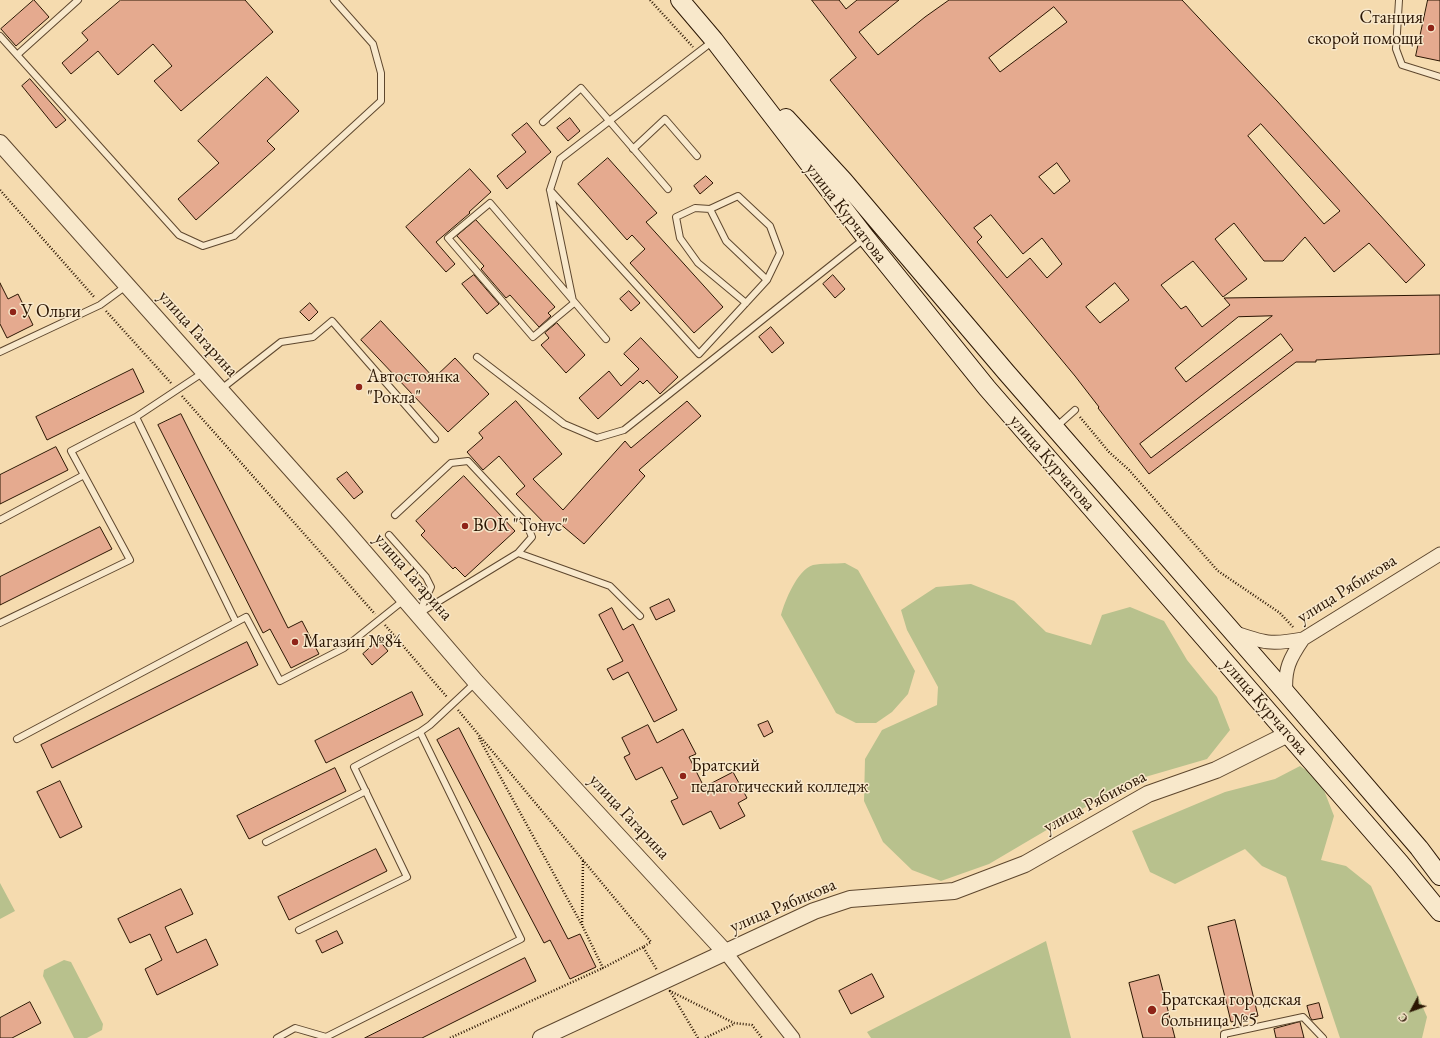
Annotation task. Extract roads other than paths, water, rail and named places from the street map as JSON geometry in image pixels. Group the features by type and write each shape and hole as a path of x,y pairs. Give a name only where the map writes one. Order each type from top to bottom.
{"main road":[{"name":"улица Курчатова","path":"680,0 714,40 866,238 987,388 1400,863 1440,912"},
{"path":"714,40 843,180 1006,372 1420,848 1440,876"},
{"path":"987,388 1006,372"},
{"path":"1400,863 1420,848"}],"street":[{"name":"улица Гагарина","path":"0,143 405,599 476,682 726,953 793,1038"},
{"name":"улица Рябикова","path":"1286,693 1285,677 1287,667 1293,654 1303,639 1440,554"},
{"path":"1232,632 1259,642 1278,644 1303,639"},
{"name":"улица Рябикова","path":"541,1038 667,987 726,953 814,911 850,899 954,891 1025,864 1148,794 1216,770 1288,734"}],"lane":[{"path":"17,55 78,0"},
{"path":"0,36 179,235 204,246 234,236 381,101 381,73 373,44 334,0"},
{"path":"1399,0 1396,49 1402,65 1440,77"},
{"path":"574,303 550,190 560,160 609,120 714,40"},
{"path":"543,122 581,88 668,189"},
{"path":"633,148 665,120 698,156"},
{"path":"550,190 699,354 746,303 767,280 780,253 770,226 738,196 710,209 695,208 676,217 680,238 698,263 746,303"},
{"path":"574,303 533,337 448,238 490,203 606,339"},
{"path":"710,209 726,241 767,280"},
{"path":"477,357 564,424 597,438 624,430 866,238"},
{"path":"0,352 100,305 127,285"},
{"path":"220,390 281,342 313,337 332,321 435,439"},
{"path":"0,623 130,560 71,450 136,417 204,372"},
{"path":"1055,428 1075,410"},
{"path":"136,417 236,622"},
{"path":"395,515 451,463 468,461 526,523 532,537 518,553 418,614"},
{"path":"0,520 84,476"},
{"path":"389,535 426,577 431,587 418,614"},
{"path":"518,553 610,586 640,616"},
{"path":"17,739 246,617 280,681 344,648 405,599"},
{"path":"298,930 407,877 354,767 420,732 476,682"},
{"path":"276,1038 295,1028 326,1037 521,939 420,732"},
{"path":"266,842 366,791"},
{"path":"1224,1038 1224,1034 1303,1017 1323,1038"}],"place":[{"name":"Станция скорой помощи","path":"1431,28"},
{"name":"У Ольги","path":"13,312"},
{"name":"Автостоянка \"Рокла\"","path":"359,387"},
{"name":"ВОК \"Тонус\"","path":"465,526"},
{"name":"Магазин №84","path":"295,642"},
{"name":"Братский педагогический колледж","path":"683,776"},
{"name":"Братская городская больница №5","path":"1152,1010"}]}
